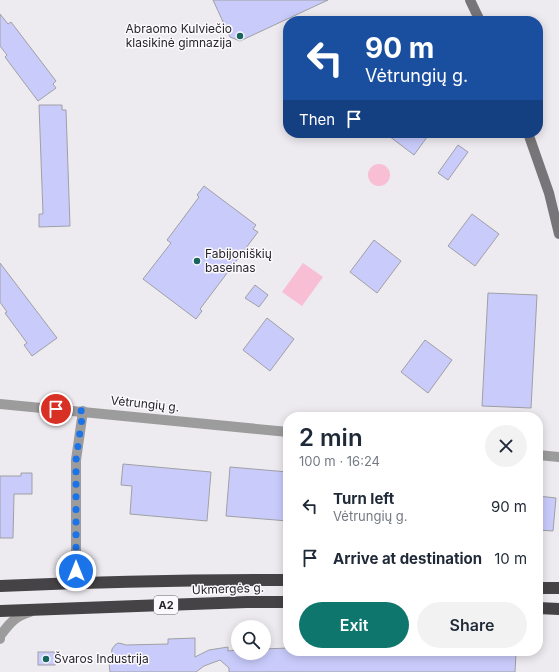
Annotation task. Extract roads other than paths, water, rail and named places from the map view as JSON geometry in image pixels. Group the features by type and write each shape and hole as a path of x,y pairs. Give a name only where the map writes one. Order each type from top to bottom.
{"highway":[{"name":"Ukmergės g.","path":"0,586 76,582 283,580"},
{"path":"543,588 559,588"},
{"name":"Ukmergės g.","path":"0,611 240,602 283,602"},
{"path":"543,608 559,609"}],"main road":[{"path":"470,0 478,16"},
{"path":"530,138 548,192 559,234"}],"street":[{"name":"Vėtrungių g.","path":"0,404 283,431"},
{"path":"76,582 76,460 83,411"},
{"path":"543,455 559,457"},
{"path":"0,639 0,636 10,621 18,616 44,609"}],"place":[{"name":"Abraomo Kulviečio klasikinė gimnazija","path":"240,36"},
{"name":"Fabijoniškių baseinas","path":"197,261"},
{"name":"Švaros Industrija","path":"46,659"}]}
